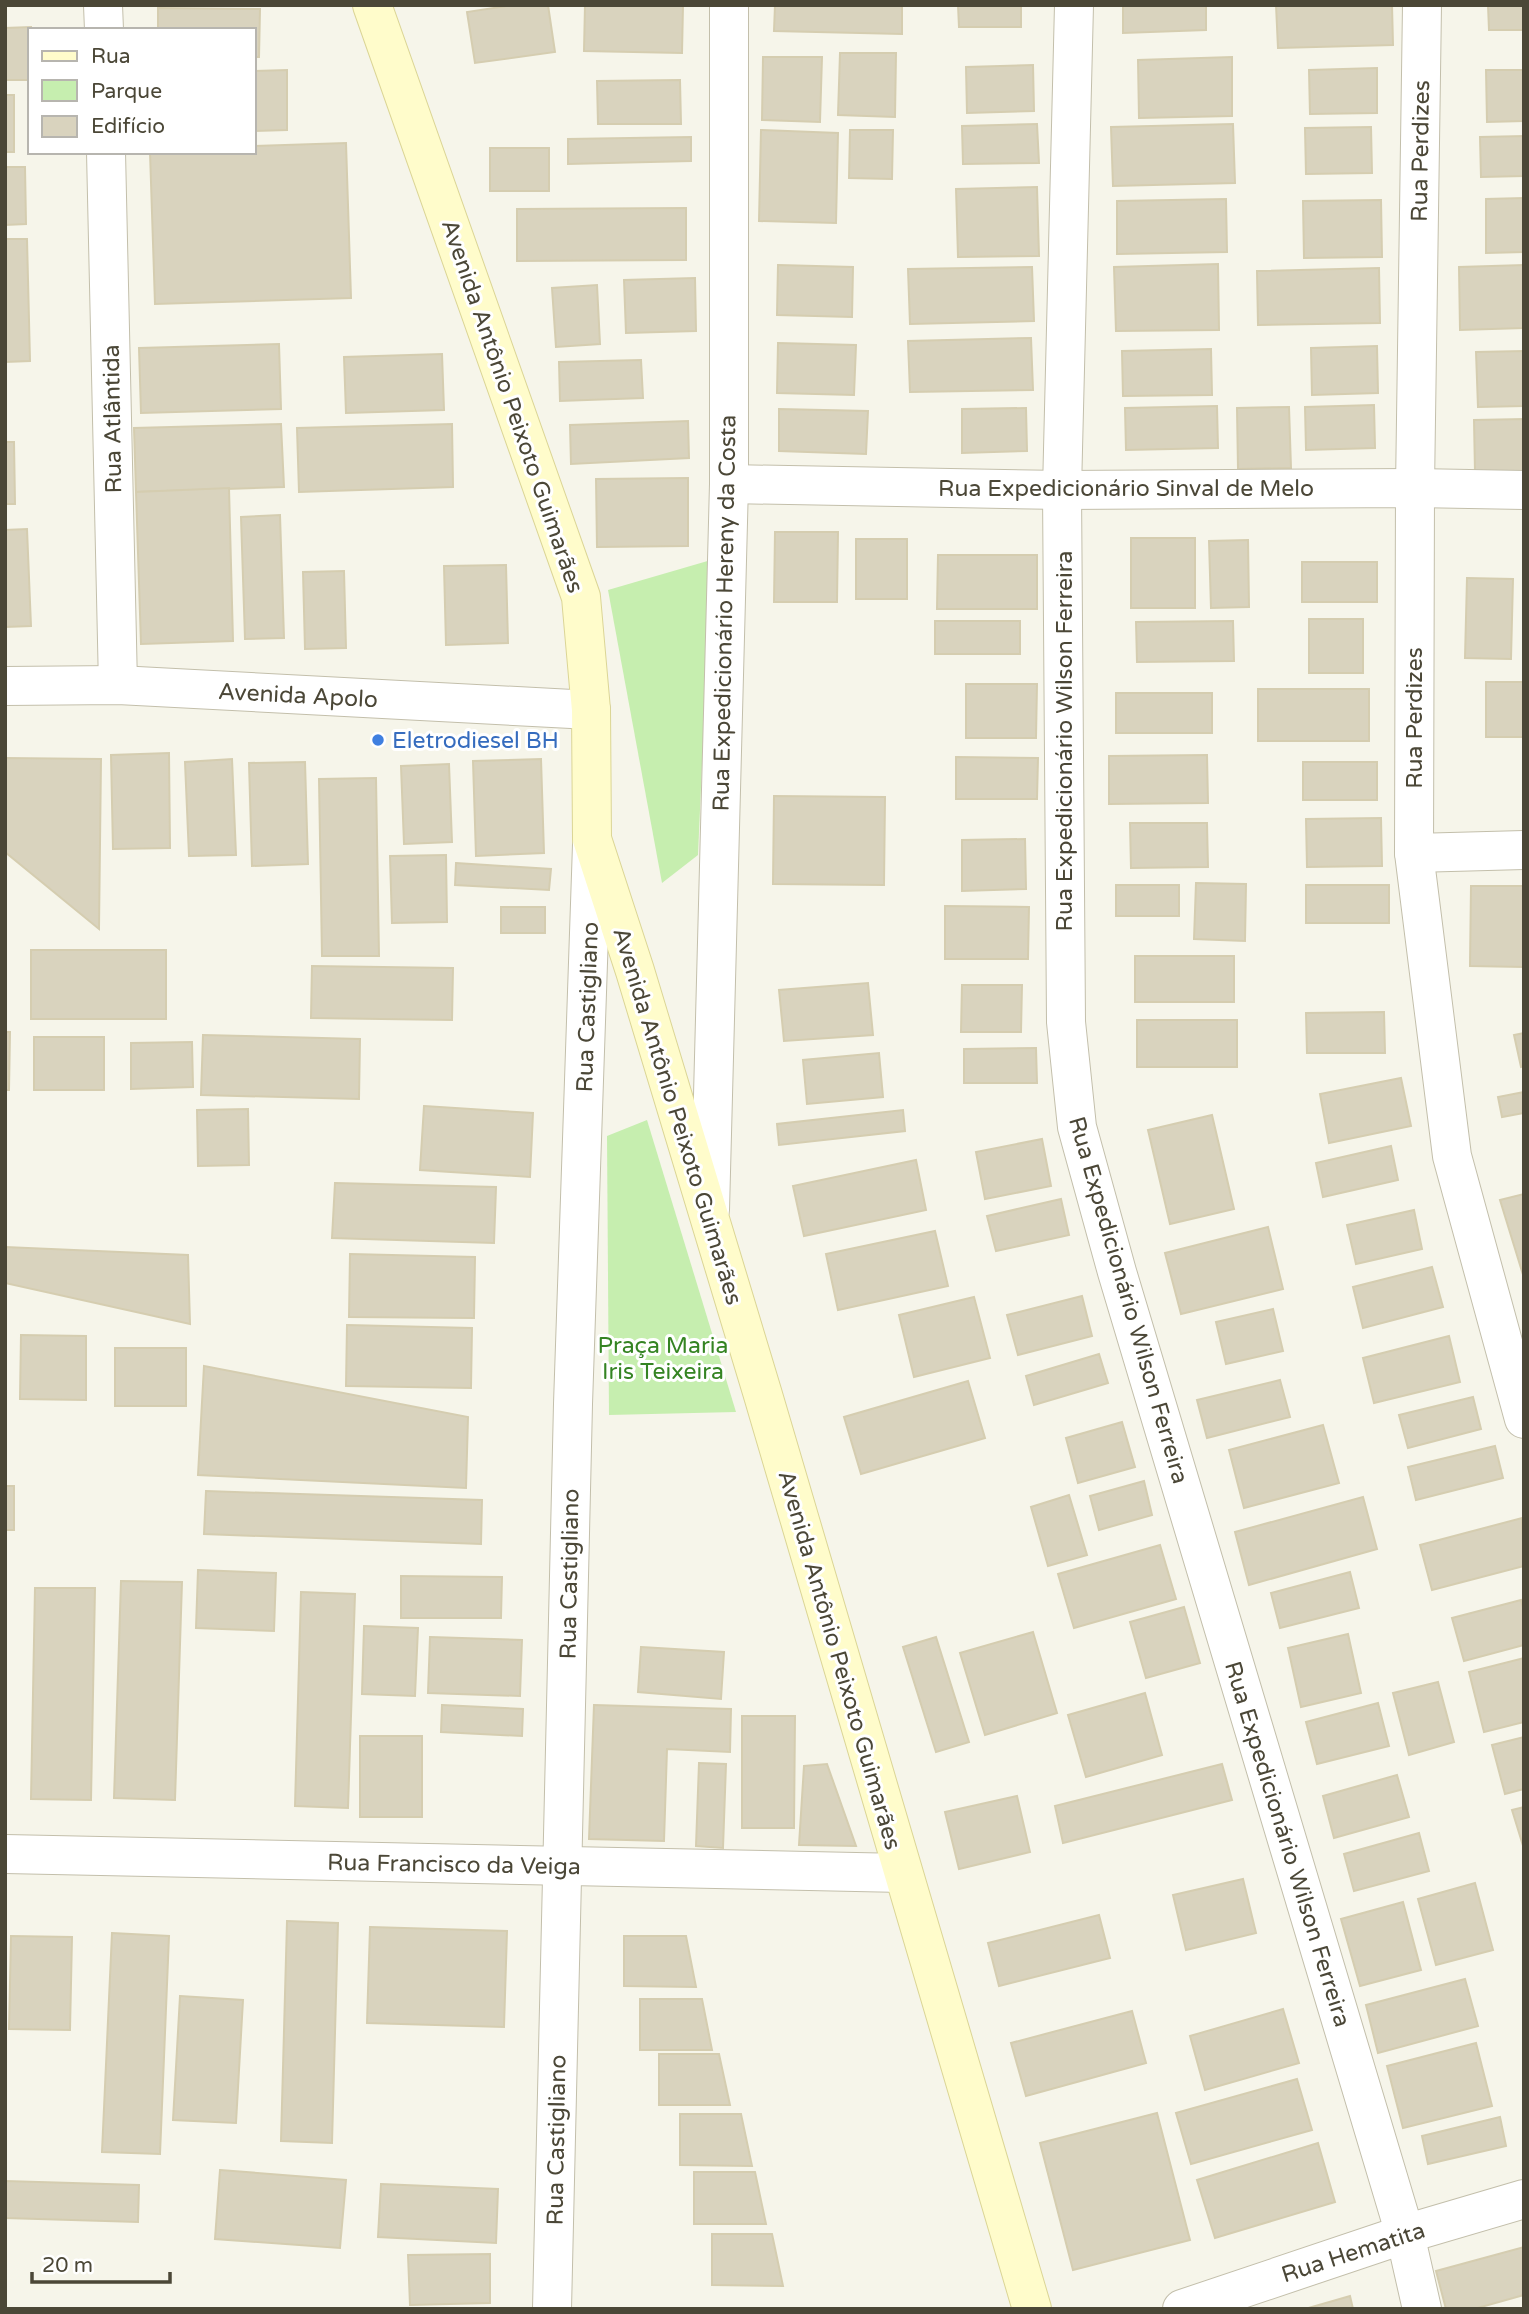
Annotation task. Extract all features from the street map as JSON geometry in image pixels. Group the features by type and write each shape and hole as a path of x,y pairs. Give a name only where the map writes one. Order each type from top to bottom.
{"street":[{"path":"103,5 104,28"},
{"name":"Avenida Antônio Peixoto Guimarães","path":"372,5 581,597 591,710 592,839 710,1220 1032,2309"},
{"name":"Rua Expedicionário Hereny da Costa","path":"710,1220 729,484 729,5"},
{"name":"Rua Expedicionário Wilson Ferreira","path":"1074,5 1062,490 1066,1022 1077,1127 1125,1299 1405,2234 1422,2309"},
{"name":"Rua Perdizes","path":"1422,5 1415,488 1414,853 1451,1156 1524,1419"},
{"name":"Rua Atlântida","path":"106,154 118,685"},
{"name":"Rua Expedicionário Sinval de Melo","path":"729,484 1062,490 1524,490"},
{"name":"Avenida Apolo","path":"5,687 118,685 591,710"},
{"name":"Rua Castigliano","path":"552,2309 573,1390 592,839"},
{"path":"1414,853 1524,850"},
{"name":"Rua Francisco da Veiga","path":"5,1854 902,1873"},
{"name":"Rua Hematita","path":"1182,2309 1405,2234 1524,2199"}],"green space":[{"path":"711,560 698,855 662,883 608,590"},
{"name":"Praça Maria Iris Teixeira","path":"647,1120 736,1412 609,1415 607,1136"}],"building":[{"path":"513,5 548,5 555,52 475,63 467,12"},
{"path":"585,5 683,5 682,53 584,51"},
{"path":"775,5 902,5 902,34 774,31"},
{"path":"958,5 1021,5 1021,27 959,27"},
{"path":"1123,5 1206,5 1206,30 1123,33"},
{"path":"1276,5 1392,5 1393,45 1278,48"},
{"path":"1488,5 1524,5 1524,30 1489,30"},
{"path":"158,8 260,9 259,57 256,57 256,28 158,28"},
{"path":"31,27 28,28 28,80 5,80 5,28"},
{"path":"840,53 896,53 895,117 838,115"},
{"path":"763,57 822,57 820,122 762,120"},
{"path":"1232,57 1232,116 1139,118 1138,60"},
{"path":"1033,65 1034,111 967,113 966,67"},
{"path":"1377,68 1377,113 1310,114 1309,70"},
{"path":"287,70 287,130 256,131 256,71"},
{"path":"1486,70 1524,70 1524,121 1487,122"},
{"path":"680,80 681,124 598,124 597,81"},
{"path":"5,95 14,95 14,152 5,152"},
{"path":"1037,124 1039,163 963,164 962,126"},
{"path":"1233,124 1235,183 1113,186 1111,127"},
{"path":"1371,127 1372,173 1306,174 1305,128"},
{"path":"761,130 838,133 836,223 759,221"},
{"path":"850,130 893,130 892,179 849,178"},
{"path":"1524,136 1524,176 1481,177 1480,137"},
{"path":"691,137 691,161 568,164 568,139"},
{"path":"346,143 351,298 155,304 150,154 256,154 256,146"},
{"path":"490,148 549,148 549,191 490,191"},
{"path":"5,167 25,167 26,224 5,225"},
{"path":"1037,187 1039,256 958,257 956,189"},
{"path":"1524,198 1524,252 1486,253 1486,199"},
{"path":"1226,199 1227,252 1117,254 1117,201"},
{"path":"1381,200 1382,257 1304,258 1303,201"},
{"path":"686,208 686,260 517,261 517,209"},
{"path":"5,239 27,239 30,361 5,362"},
{"path":"1218,264 1219,330 1116,331 1114,267"},
{"path":"778,265 853,267 852,317 777,315"},
{"path":"1524,265 1524,328 1460,330 1459,267"},
{"path":"1032,267 1034,321 910,324 908,269"},
{"path":"1379,268 1380,323 1258,325 1257,271"},
{"path":"695,278 696,331 626,333 624,280"},
{"path":"597,285 600,344 556,347 552,288"},
{"path":"1031,338 1033,390 910,392 908,341"},
{"path":"778,343 856,345 854,395 777,393"},
{"path":"279,344 281,409 141,413 139,348"},
{"path":"1377,346 1378,393 1312,395 1311,348"},
{"path":"1211,349 1212,395 1123,396 1122,351"},
{"path":"1524,351 1524,406 1478,407 1476,352"},
{"path":"442,354 444,410 346,413 344,357"},
{"path":"641,360 643,398 560,401 559,362"},
{"path":"1374,405 1375,448 1306,450 1305,407"},
{"path":"1217,406 1218,448 1126,450 1125,408"},
{"path":"1289,407 1291,468 1238,469 1237,408"},
{"path":"1026,408 1027,451 962,453 962,409"},
{"path":"779,409 868,411 866,454 779,451"},
{"path":"1524,419 1524,471 1475,472 1474,420"},
{"path":"688,421 689,458 571,464 570,425"},
{"path":"281,424 284,487 136,492 134,428"},
{"path":"452,424 453,487 299,492 297,428"},
{"path":"5,442 14,442 15,504 5,504"},
{"path":"688,478 688,546 597,547 596,479"},
{"path":"229,488 233,641 141,644 136,492"},
{"path":"280,515 284,638 245,639 241,517"},
{"path":"27,529 31,626 5,627 5,530"},
{"path":"775,532 838,532 837,602 774,602"},
{"path":"1131,538 1195,538 1195,608 1131,608"},
{"path":"856,539 907,539 907,599 856,599"},
{"path":"1248,540 1249,607 1211,608 1209,541"},
{"path":"938,555 1037,555 1037,609 937,609"},
{"path":"1302,562 1377,562 1377,602 1302,602"},
{"path":"506,565 508,643 446,645 444,566"},
{"path":"344,571 346,648 305,649 303,572"},
{"path":"1467,578 1513,579 1511,659 1465,658"},
{"path":"1309,619 1363,619 1363,673 1309,673"},
{"path":"935,621 1020,621 1020,654 935,654"},
{"path":"1233,621 1234,661 1137,662 1136,622"},
{"path":"1486,682 1524,682 1524,737 1486,737"},
{"path":"966,684 1037,684 1036,738 966,738"},
{"path":"1258,689 1369,689 1369,741 1258,741"},
{"path":"1116,693 1212,693 1212,733 1116,733"},
{"path":"169,753 170,848 113,849 111,755"},
{"path":"1207,755 1208,803 1109,804 1109,756"},
{"path":"956,757 1038,758 1037,799 956,799"},
{"path":"5,758 101,759 99,929 5,852"},
{"path":"232,759 236,855 189,856 185,762"},
{"path":"541,759 544,853 476,856 473,761"},
{"path":"305,762 308,864 252,866 249,763"},
{"path":"1303,762 1377,762 1377,800 1303,800"},
{"path":"449,764 452,842 404,844 401,766"},
{"path":"376,778 379,956 322,956 319,779"},
{"path":"774,796 885,797 884,885 773,884"},
{"path":"1381,818 1382,866 1307,867 1306,819"},
{"path":"1130,823 1207,823 1208,867 1131,868"},
{"path":"1025,839 1026,889 962,891 962,840"},
{"path":"446,855 447,922 392,923 390,856"},
{"path":"456,863 551,869 549,890 455,885"},
{"path":"1196,883 1246,884 1245,941 1194,939"},
{"path":"1116,885 1179,885 1179,916 1116,916"},
{"path":"1306,885 1389,885 1389,923 1306,923"},
{"path":"1471,886 1524,886 1524,967 1470,966"},
{"path":"945,906 1029,907 1028,959 945,959"},
{"path":"501,907 545,907 545,933 501,933"},
{"path":"31,950 166,950 166,1019 31,1019"},
{"path":"1135,956 1234,956 1234,1002 1135,1002"},
{"path":"312,966 453,968 452,1020 311,1018"},
{"path":"868,983 873,1035 784,1041 779,990"},
{"path":"962,985 1022,985 1021,1032 961,1032"},
{"path":"1384,1012 1385,1053 1307,1053 1306,1013"},
{"path":"1137,1020 1237,1020 1237,1067 1137,1067"},
{"path":"5,1032 10,1032 9,1090 5,1090"},
{"path":"1524,1033 1524,1066 1521,1067 1514,1035"},
{"path":"203,1035 360,1039 359,1099 201,1095"},
{"path":"34,1037 104,1037 104,1090 34,1090"},
{"path":"192,1042 193,1087 131,1089 131,1043"},
{"path":"1036,1048 1037,1083 964,1083 964,1049"},
{"path":"879,1053 883,1097 807,1104 803,1060"},
{"path":"1401,1078 1411,1126 1329,1143 1320,1094"},
{"path":"1524,1092 1524,1113 1502,1117 1498,1097"},
{"path":"424,1106 533,1113 530,1177 420,1170"},
{"path":"248,1109 249,1165 198,1166 197,1110"},
{"path":"903,1110 905,1131 779,1145 777,1124"},
{"path":"1212,1115 1234,1209 1170,1224 1148,1130"},
{"path":"1042,1139 1051,1186 985,1199 976,1152"},
{"path":"1391,1146 1398,1180 1323,1197 1316,1163"},
{"path":"916,1160 926,1210 804,1236 793,1186"},
{"path":"335,1183 496,1187 494,1243 332,1238"},
{"path":"1524,1194 1524,1278 1500,1200"},
{"path":"1061,1199 1069,1235 996,1251 987,1216"},
{"path":"1414,1210 1422,1249 1356,1264 1347,1225"},
{"path":"1268,1227 1283,1289 1181,1314 1165,1253"},
{"path":"935,1231 948,1286 838,1310 826,1254"},
{"path":"5,1247 188,1255 190,1324 5,1283"},
{"path":"350,1254 475,1257 474,1318 349,1317"},
{"path":"1432,1267 1443,1307 1363,1328 1353,1287"},
{"path":"1082,1296 1092,1336 1018,1355 1007,1315"},
{"path":"974,1297 990,1358 914,1377 899,1315"},
{"path":"1273,1309 1283,1351 1226,1364 1216,1322"},
{"path":"347,1325 472,1328 471,1388 346,1386"},
{"path":"21,1335 86,1336 86,1400 20,1399"},
{"path":"1449,1336 1460,1382 1374,1403 1363,1358"},
{"path":"115,1348 186,1348 186,1406 115,1406"},
{"path":"1099,1354 1108,1383 1034,1405 1026,1376"},
{"path":"204,1366 468,1417 466,1488 198,1475"},
{"path":"1280,1380 1290,1417 1207,1438 1197,1400"},
{"path":"968,1381 985,1438 861,1474 844,1417"},
{"path":"1473,1397 1481,1429 1408,1448 1399,1415"},
{"path":"1122,1422 1135,1467 1078,1483 1066,1438"},
{"path":"1323,1425 1339,1483 1244,1508 1229,1450"},
{"path":"1495,1446 1503,1478 1416,1500 1408,1467"},
{"path":"1144,1481 1152,1515 1099,1530 1090,1496"},
{"path":"5,1486 14,1486 14,1530 5,1530"},
{"path":"206,1491 482,1500 481,1544 204,1534"},
{"path":"1069,1495 1087,1555 1048,1566 1031,1507"},
{"path":"1363,1497 1377,1549 1249,1585 1235,1532"},
{"path":"1522,1518 1524,1566 1432,1590 1420,1545"},
{"path":"1160,1545 1176,1599 1074,1628 1058,1574"},
{"path":"198,1570 276,1573 274,1631 196,1628"},
{"path":"1350,1572 1359,1608 1280,1628 1271,1593"},
{"path":"401,1576 502,1577 501,1618 401,1618"},
{"path":"121,1581 182,1582 175,1800 114,1798"},
{"path":"35,1588 95,1588 91,1800 31,1799"},
{"path":"301,1592 355,1594 348,1808 295,1806"},
{"path":"1521,1600 1524,1612 1524,1645 1464,1661 1452,1618"},
{"path":"1184,1607 1200,1663 1146,1678 1130,1622"},
{"path":"364,1626 418,1628 415,1696 362,1694"},
{"path":"1033,1632 1057,1713 985,1735 960,1653"},
{"path":"1348,1634 1361,1693 1301,1707 1288,1648"},
{"path":"430,1637 522,1640 520,1696 428,1693"},
{"path":"936,1637 969,1742 936,1752 903,1647"},
{"path":"641,1647 724,1652 721,1699 638,1692"},
{"path":"1524,1658 1524,1722 1484,1732 1469,1672"},
{"path":"1438,1682 1454,1742 1409,1755 1393,1693"},
{"path":"1145,1693 1162,1755 1086,1777 1068,1715"},
{"path":"1378,1703 1389,1746 1317,1764 1306,1722"},
{"path":"442,1705 523,1709 522,1736 441,1732"},
{"path":"594,1705 731,1709 730,1752 667,1749 664,1841 589,1839"},
{"path":"742,1716 795,1716 794,1828 742,1828"},
{"path":"360,1736 422,1736 422,1817 360,1817"},
{"path":"1524,1737 1524,1789 1505,1794 1492,1745"},
{"path":"699,1763 726,1764 723,1848 696,1846"},
{"path":"827,1764 856,1846 799,1845 804,1766"},
{"path":"1222,1764 1232,1800 1063,1843 1055,1806"},
{"path":"1397,1775 1409,1817 1334,1838 1323,1796"},
{"path":"1017,1796 1030,1852 959,1869 945,1812"},
{"path":"1524,1807 1524,1849 1512,1810"},
{"path":"1419,1833 1429,1871 1354,1891 1344,1854"},
{"path":"1243,1879 1256,1933 1186,1950 1173,1895"},
{"path":"1475,1883 1493,1950 1436,1965 1418,1899"},
{"path":"1403,1902 1421,1970 1360,1986 1341,1919"},
{"path":"1099,1915 1110,1958 999,1986 988,1943"},
{"path":"287,1921 338,1923 332,2143 281,2141"},
{"path":"370,1927 507,1931 504,2027 367,2023"},
{"path":"112,1933 169,1936 160,2154 102,2152"},
{"path":"11,1936 72,1937 70,2030 9,2029"},
{"path":"624,1936 686,1936 696,1987 624,1986"},
{"path":"1465,1979 1478,2026 1378,2053 1366,2005"},
{"path":"180,1996 243,2000 236,2123 173,2120"},
{"path":"640,1999 702,1999 712,2050 640,2050"},
{"path":"1283,2009 1299,2063 1205,2090 1190,2036"},
{"path":"1132,2011 1146,2063 1026,2096 1011,2043"},
{"path":"1476,2043 1492,2106 1403,2128 1387,2066"},
{"path":"659,2054 719,2054 730,2105 659,2105"},
{"path":"1297,2079 1312,2130 1191,2164 1176,2113"},
{"path":"1157,2113 1190,2240 1073,2270 1040,2143"},
{"path":"680,2114 741,2114 752,2166 680,2165"},
{"path":"1500,2117 1506,2146 1428,2164 1422,2136"},
{"path":"1318,2143 1335,2202 1215,2238 1197,2180"},
{"path":"220,2170 346,2180 340,2248 215,2239"},
{"path":"694,2172 755,2172 766,2224 694,2224"},
{"path":"5,2181 139,2185 138,2222 5,2218"},
{"path":"381,2184 498,2189 496,2243 378,2237"},
{"path":"712,2234 772,2234 783,2286 712,2285"},
{"path":"1524,2247 1524,2295 1474,2309 1446,2309 1436,2271"},
{"path":"490,2254 490,2303 410,2305 408,2255"},
{"path":"1350,2296 1353,2309 1305,2309"}],"place":[{"name":"Eletrodiesel BH","path":"378,740"}]}
